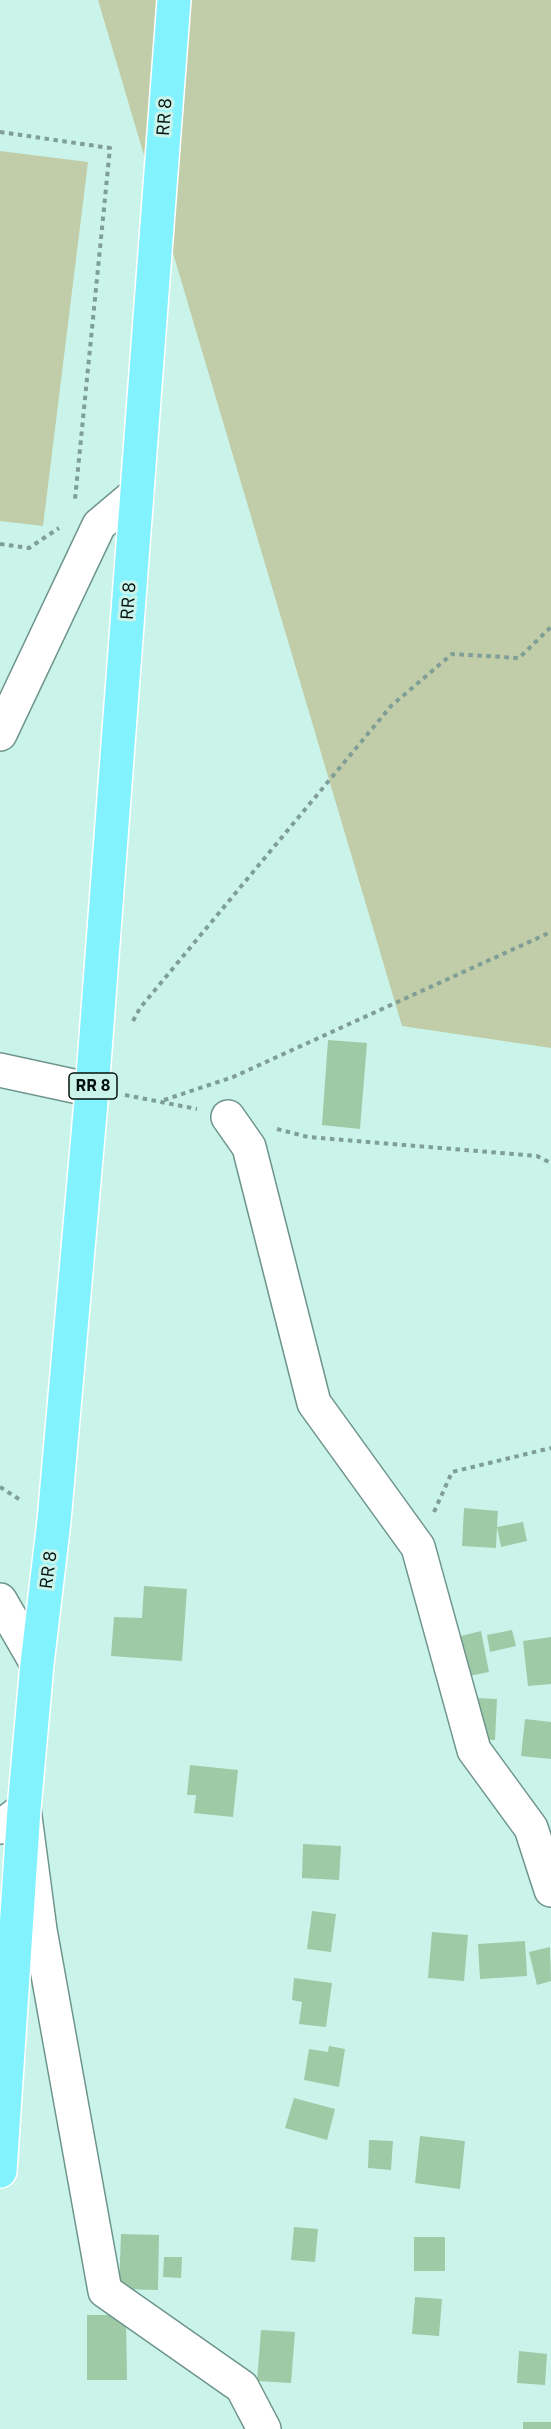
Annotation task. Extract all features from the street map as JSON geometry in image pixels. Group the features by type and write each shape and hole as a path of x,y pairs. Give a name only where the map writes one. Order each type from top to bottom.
{"main road":[{"name":"RR 8","path":"0,2171 12,1818 37,1664 54,1521 92,1090 174,0"}],"street":[{"path":"0,734 99,525 137,493"},
{"path":"0,1070 92,1090"},
{"path":"228,1117 249,1147 314,1403 418,1547 474,1750 531,1828 551,1890"},
{"path":"0,1600 37,1664"},
{"path":"12,1818 40,1930 105,2291 242,2387 264,2429"}],"path":[{"path":"0,132 110,148 76,498 72,507"},
{"path":"0,544 30,548 65,524"},
{"path":"128,1029 141,1008 391,706 452,654 519,658 551,627"},
{"path":"164,1101 232,1077 551,932"},
{"path":"92,1090 164,1101 308,1137 537,1156 551,1162"},
{"path":"418,1547 452,1472 551,1448"}],"green space":[{"path":"98,0 551,0 551,1048 402,1026"},
{"path":"0,151 88,162 43,526 0,521"}],"building":[{"path":"328,1040 367,1043 360,1129 322,1125"},
{"path":"464,1508 498,1511 496,1548 462,1546"},
{"path":"523,1522 527,1541 501,1547 497,1527"},
{"path":"144,1586 187,1589 182,1661 111,1656 114,1617 142,1618"},
{"path":"512,1630 516,1646 490,1652 487,1635"},
{"path":"481,1631 489,1672 465,1677 457,1637"},
{"path":"551,1637 551,1684 528,1686 523,1641"},
{"path":"477,1698 497,1699 495,1740 474,1739"},
{"path":"525,1719 551,1722 551,1759 521,1756"},
{"path":"190,1765 238,1770 233,1817 194,1813 196,1795 187,1795"},
{"path":"303,1844 341,1846 339,1880 302,1878"},
{"path":"312,1911 336,1914 331,1952 307,1949"},
{"path":"432,1932 468,1935 464,1981 428,1978"},
{"path":"525,1941 527,1976 480,1979 478,1944"},
{"path":"550,1947 551,1981 537,1985 529,1952"},
{"path":"294,1978 332,1983 326,2027 299,2024 302,2002 292,2000"},
{"path":"329,2046 345,2049 339,2087 304,2080 309,2049 328,2052"},
{"path":"294,2098 335,2109 327,2140 285,2128"},
{"path":"420,2136 465,2141 460,2189 415,2183"},
{"path":"369,2140 393,2141 391,2170 368,2168"},
{"path":"294,2227 318,2229 315,2262 291,2260"},
{"path":"121,2234 159,2235 158,2290 119,2289"},
{"path":"414,2237 445,2237 445,2271 414,2271"},
{"path":"164,2257 182,2257 181,2278 163,2277"},
{"path":"415,2297 442,2299 439,2336 412,2334"},
{"path":"87,2315 126,2315 127,2380 87,2380"},
{"path":"261,2330 295,2332 291,2383 257,2381"},
{"path":"519,2351 547,2354 545,2385 517,2383"},
{"path":"523,2422 551,2422 551,2429 523,2429"}]}
